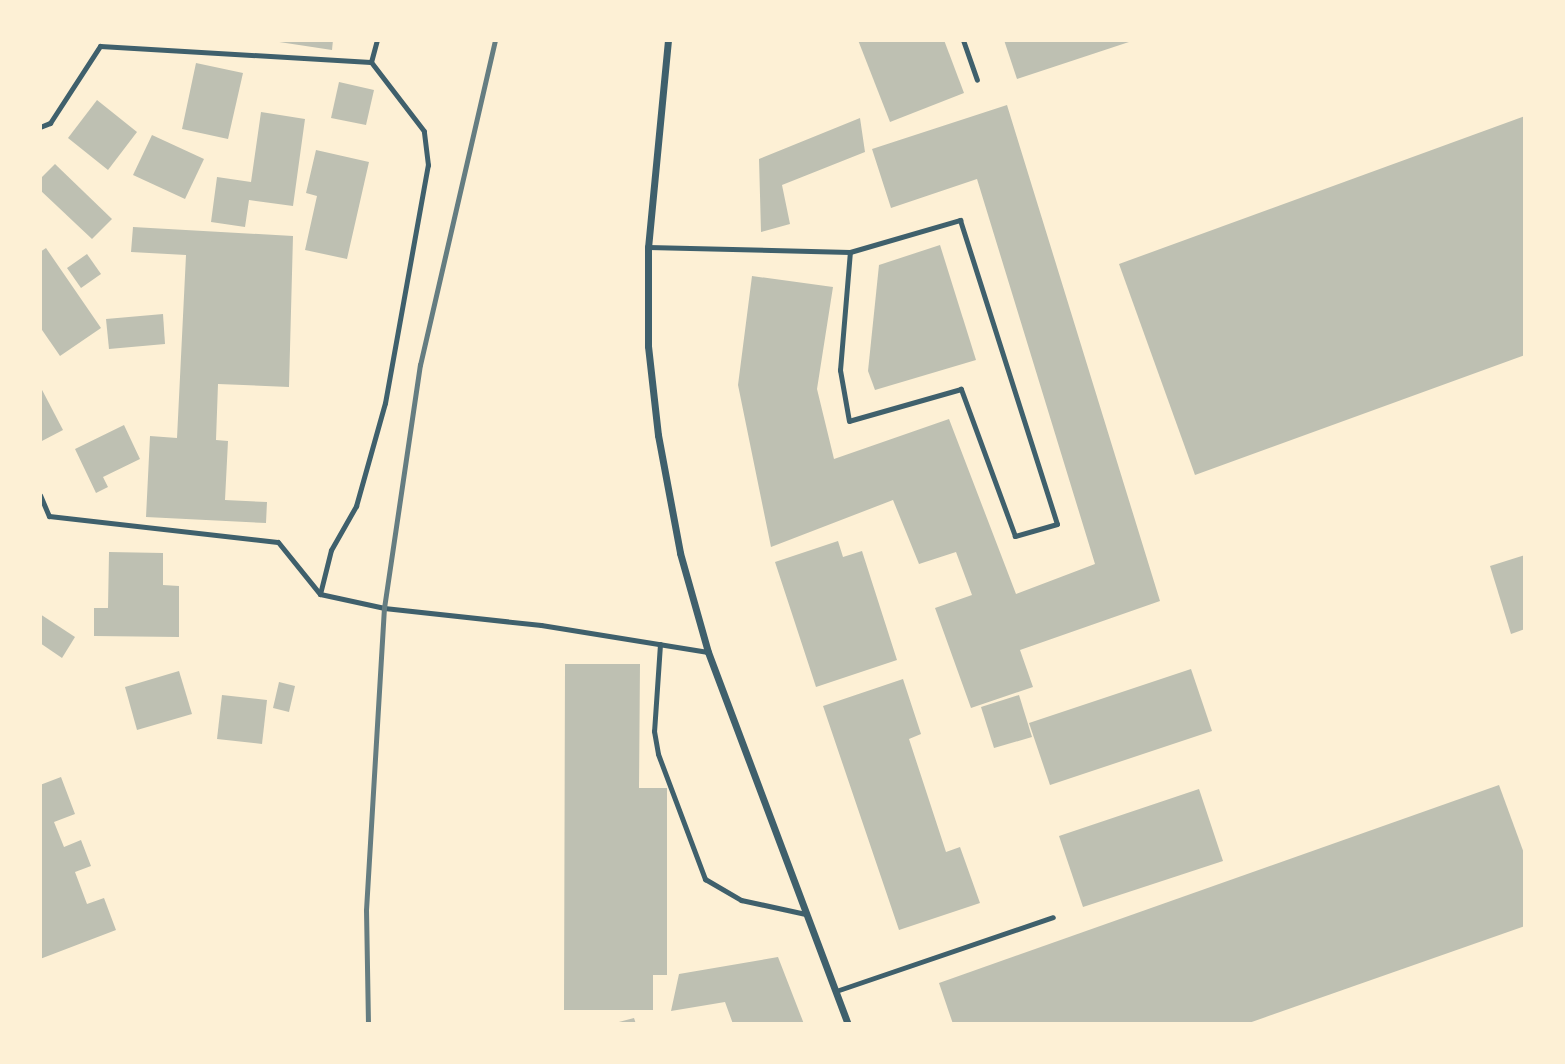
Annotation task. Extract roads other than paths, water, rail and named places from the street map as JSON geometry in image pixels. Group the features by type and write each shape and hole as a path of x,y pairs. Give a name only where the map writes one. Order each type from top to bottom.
{"street":[{"path":"668,40 648,247 648,346 658,435 680,553 708,652 848,1024"}],"lane":[{"path":"371,62 377,40"},
{"path":"963,40 978,80"},
{"path":"40,127 50,124 100,46 371,62 424,131 428,165 385,403 356,506 331,550 320,594"},
{"path":"648,247 850,252 960,220 1057,524 1015,536 961,389 849,421 840,370 850,252"},
{"path":"40,495 50,516 278,542 320,594 384,608 708,652"},
{"path":"660,644 654,731 658,754 705,879 741,900 806,914"},
{"path":"836,991 1053,917"}],"railway":[{"path":"368,1024 366,910 384,608 420,365 495,40"}]}
